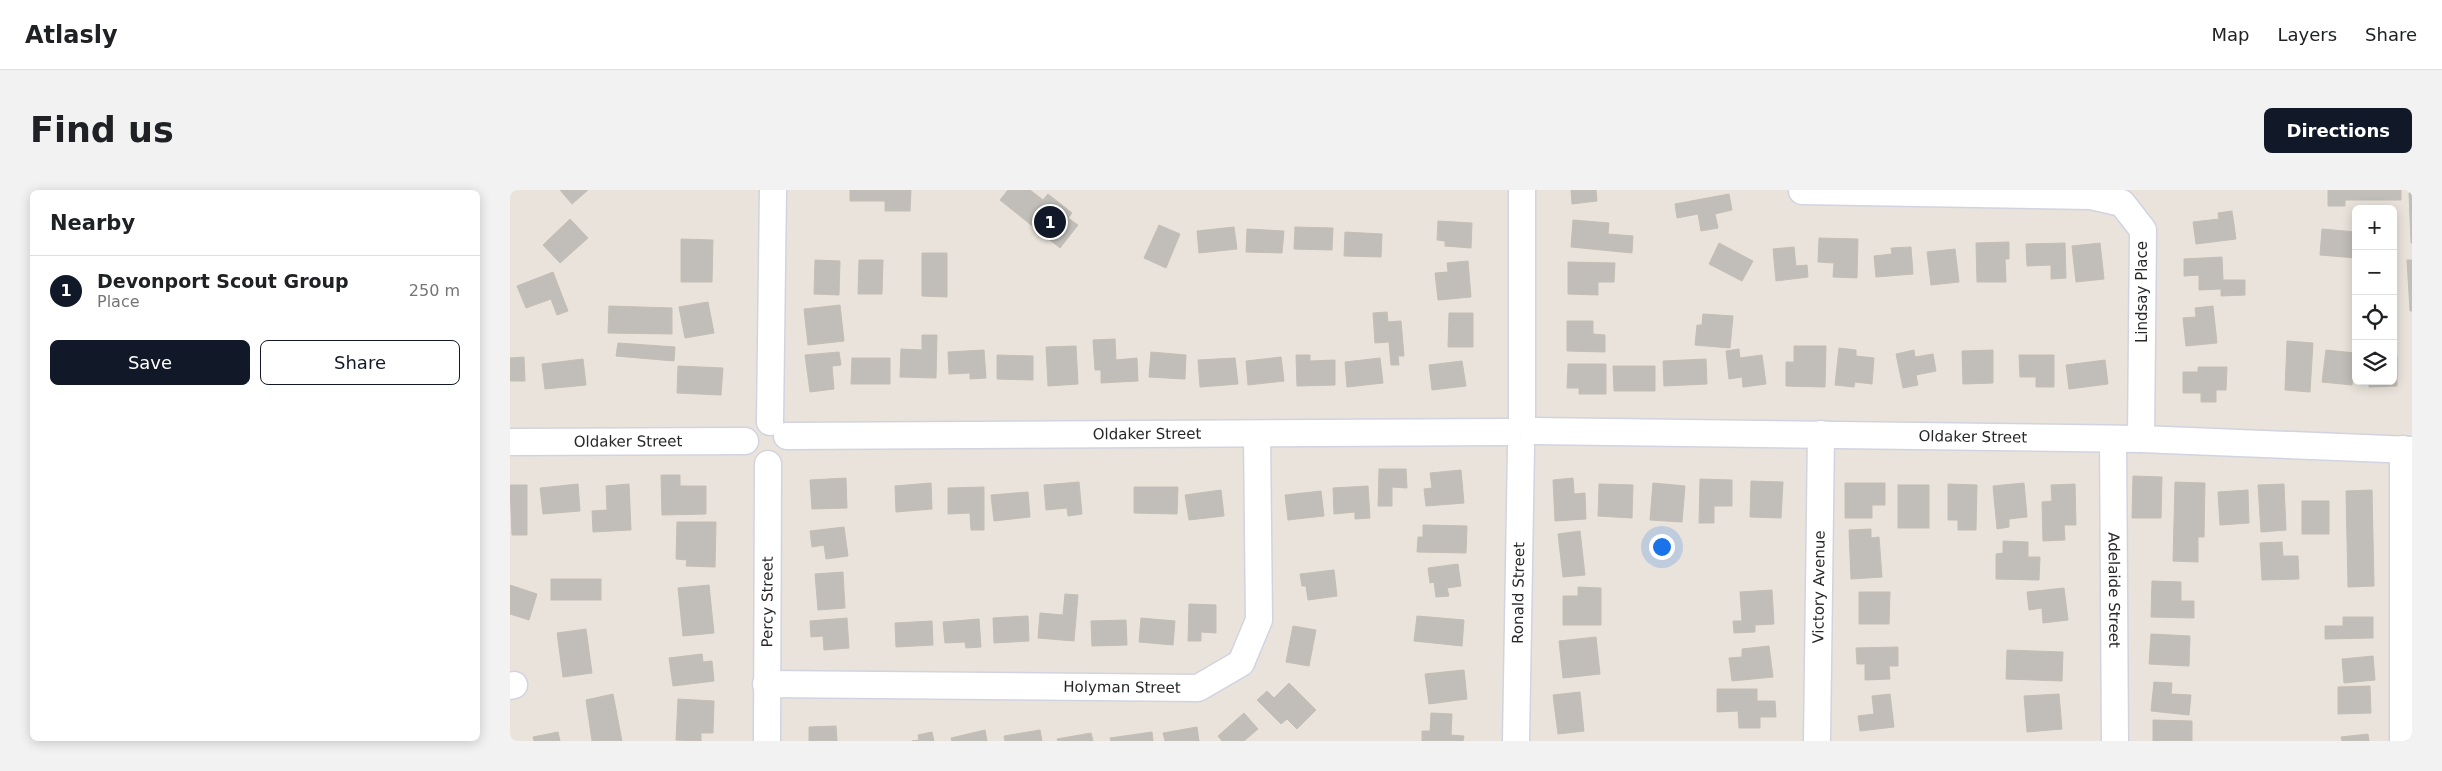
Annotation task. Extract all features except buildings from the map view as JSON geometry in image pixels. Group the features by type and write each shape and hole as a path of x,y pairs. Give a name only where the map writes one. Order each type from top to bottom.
{"street":[{"path":"773,190 778,429 788,448 780,459 768,464 759,462 751,457 747,451 746,441 750,429 756,424 778,429"},
{"name":"Ronald Street","path":"1516,741 1521,432 1522,190"},
{"name":"Lindsay Place","path":"1802,191 2091,196 2122,203 2143,230 2141,439"},
{"name":"Oldaker Street","path":"778,429 1257,434 1521,432 1821,434 2141,439 2407,450"},
{"name":"Holyman Street","path":"766,684 1198,688 1241,663 1259,620 1257,434"},
{"name":"Victory Avenue","path":"1817,741 1821,434"},
{"name":"Adelaide Street","path":"2113,439 2115,741"},
{"name":"Oldaker Street","path":"510,442 746,441"},
{"path":"2403,741 2407,450"},
{"name":"Percy Street","path":"767,741 768,464"}],"place":[{"name":"Devonport Scout Group","path":"1050,222"}]}
